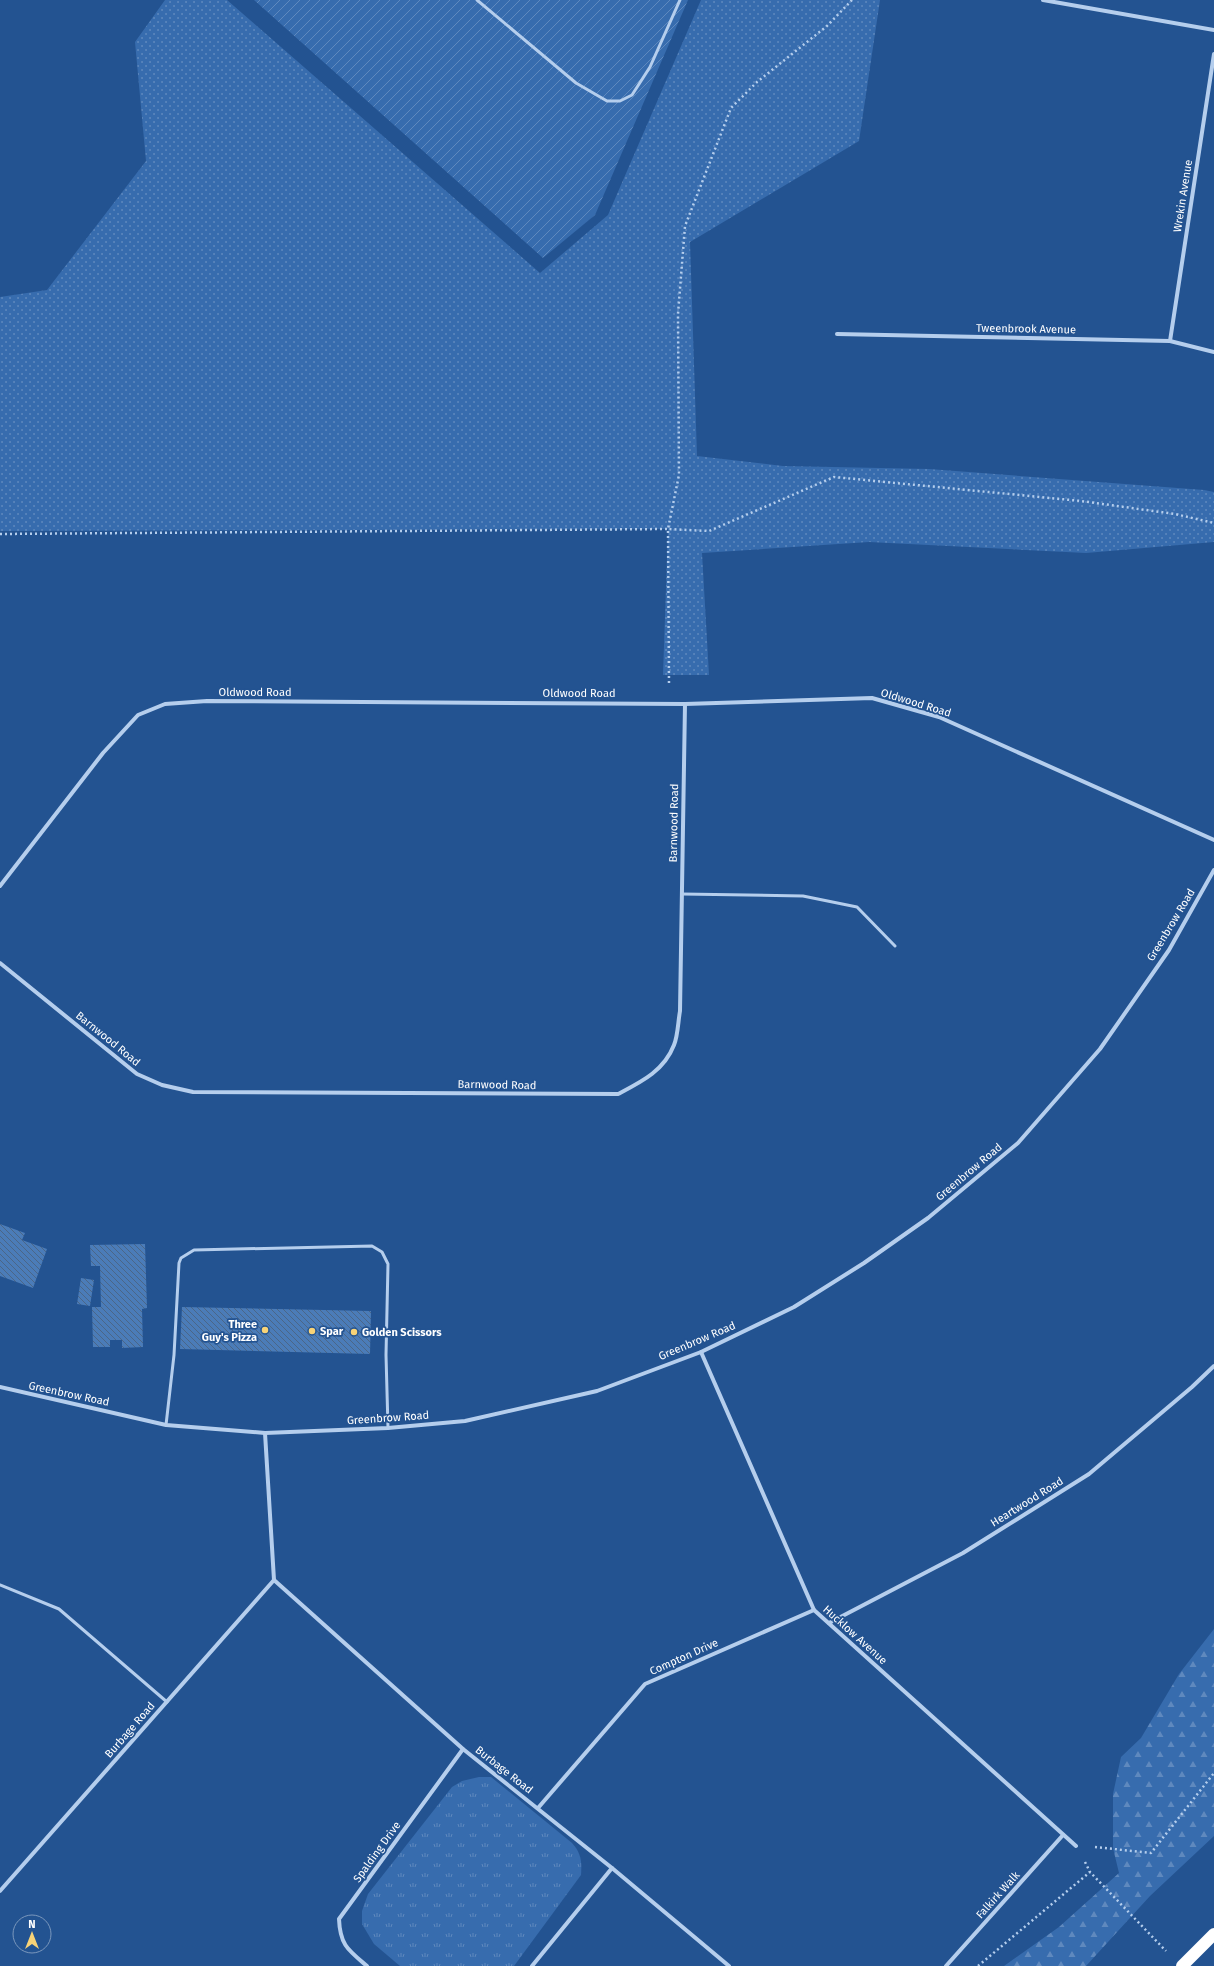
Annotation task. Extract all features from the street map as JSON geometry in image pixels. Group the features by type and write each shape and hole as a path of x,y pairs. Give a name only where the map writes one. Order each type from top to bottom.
{"highway":[{"path":"1182,1966 1214,1934"}],"street":[{"path":"1043,0 1214,30"},
{"name":"Wrekin Avenue","path":"1170,340 1214,54"},
{"name":"Tweenbrook Avenue","path":"837,334 1170,340 1214,352"},
{"name":"Oldwood Road","path":"0,886 103,752 138,715 165,704 207,700 685,704 872,698 939,717 1214,840"},
{"name":"Barnwood Road","path":"0,963 137,1074 162,1085 193,1092 618,1094 645,1080 664,1064 675,1044 680,1011 685,704"},
{"name":"Greenbrow Road","path":"0,1387 166,1425 265,1433 388,1428 465,1421 596,1391 701,1352 794,1307 864,1263 928,1218 1018,1143 1100,1049 1169,950 1214,870"},
{"name":"Hucklow Avenue","path":"701,1352 814,1610 1076,1846"},
{"name":"Heartwood Road","path":"829,1623 963,1553 1088,1474 1192,1387 1214,1366"},
{"path":"265,1433 274,1580"},
{"name":"Burbage Road","path":"0,1891 274,1580 464,1749 612,1868 729,1966"},
{"name":"Compton Drive","path":"538,1808 633,1696 646,1684 814,1610"},
{"name":"Spalding Drive","path":"367,1966 350,1953 340,1936 339,1919 464,1749"},
{"name":"Falkirk Walk","path":"946,1966 1063,1835"},
{"path":"532,1966 612,1868"}],"lane":[{"path":"477,0 576,83 608,101 620,101 632,95 650,67 680,0"},
{"path":"682,894 803,896 857,907 895,946"},
{"path":"166,1425 174,1355 179,1263 181,1258 194,1250 372,1246 382,1252 388,1264 386,1355 388,1428"},
{"path":"0,1585 59,1609 167,1702"}],"path":[{"path":"669,703 668,530 679,475 678,314 685,226 731,108 756,82 826,26 852,0"},
{"path":"0,534 708,530 834,477 1081,501 1174,514 1214,523"},
{"path":"1076,1846 1151,1853 1214,1773"},
{"path":"978,1966 1090,1872"},
{"path":"1098,1880 1170,1955"}],"green space":[{"path":"165,0 227,0 540,273 608,215 701,0 880,0 859,141 690,242 697,456 783,466 929,469 1204,490 1214,492 1214,542 1086,553 869,542 702,553 709,675 663,675 668,529 0,531 0,297 47,290 146,161 135,42"},
{"path":"254,0 688,0 595,215 543,258"},
{"path":"1214,1629 1214,1836 1150,1896 1086,1966 1004,1966 1059,1927 1119,1873 1113,1848 1113,1794 1121,1757 1141,1738 1179,1674"},
{"path":"479,1777 491,1777 572,1843 580,1858 581,1875 514,1966 400,1966 374,1944 362,1924 362,1911 368,1894 452,1787 462,1781"}],"building":[{"path":"0,1224 25,1233 22,1240 47,1249 33,1288 0,1276"},
{"path":"145,1244 147,1308 142,1309 143,1347 122,1348 122,1340 110,1340 110,1347 93,1347 92,1307 101,1307 100,1266 91,1266 90,1245"},
{"path":"81,1278 94,1280 90,1306 77,1304"},
{"path":"182,1307 371,1311 370,1354 180,1349"}],"place":[{"name":"Three Guy's Pizza","path":"265,1330"},
{"name":"Spar","path":"312,1331"},
{"name":"Golden Scissors","path":"354,1332"}]}
